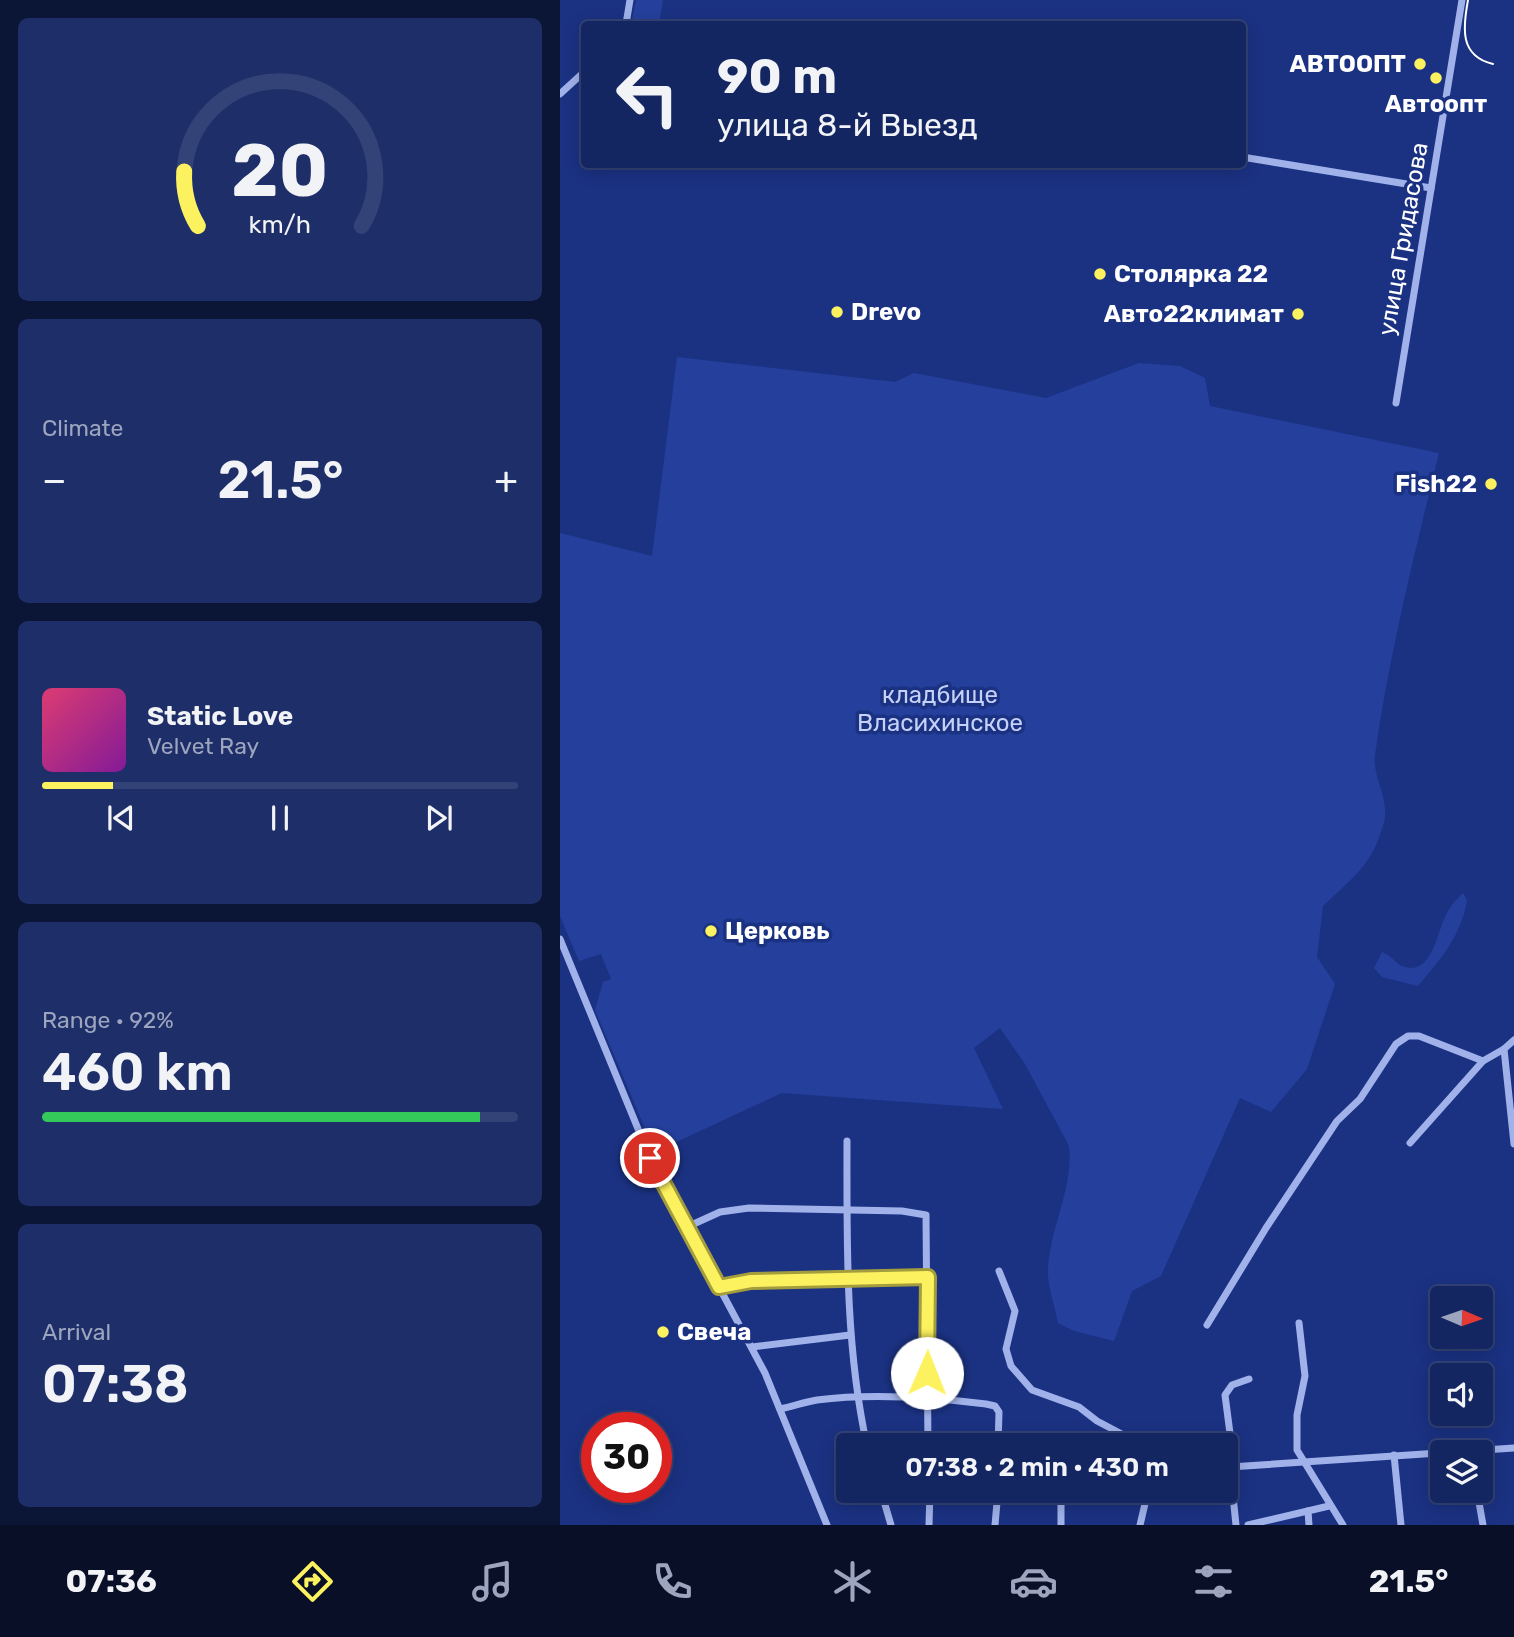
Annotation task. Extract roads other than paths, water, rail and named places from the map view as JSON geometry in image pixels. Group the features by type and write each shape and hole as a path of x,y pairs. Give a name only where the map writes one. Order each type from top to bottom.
{"street":[{"path":"626,21 630,0"},
{"name":"улица Гридасова","path":"1396,403 1462,0"},
{"path":"560,94 581,75"},
{"path":"1246,158 1431,188"},
{"path":"560,939 636,1126 752,1347 827,1525"},
{"path":"1207,1325 1317,1150 1337,1121 1360,1099 1396,1044 1404,1037 1419,1036 1483,1060"},
{"path":"1410,1143 1483,1060 1504,1049 1514,1040"},
{"path":"1504,1049 1514,1144"},
{"path":"848,1141 850,1335 856,1397 864,1433"},
{"path":"687,1227 720,1212 749,1208 902,1210 926,1215 928,1433"},
{"path":"999,1271 1015,1311 1006,1349 1011,1366 1032,1390 1079,1407 1097,1421 1120,1433"},
{"path":"719,1287 751,1281 928,1277"},
{"path":"1299,1323 1305,1376 1295,1430 1297,1450 1343,1525"},
{"path":"752,1347 850,1335"},
{"path":"1230,1433 1225,1395 1233,1385 1249,1379"},
{"path":"780,1409 815,1400 927,1396 995,1406 999,1412 998,1433"},
{"path":"1493,1450 1514,1448"},
{"path":"1238,1466 1430,1453"},
{"path":"1394,1454 1401,1525"},
{"path":"885,1503 891,1525"},
{"path":"929,1525 930,1503"},
{"path":"995,1525 997,1503"},
{"path":"1061,1525 1062,1503"},
{"path":"1140,1525 1145,1503"},
{"path":"1233,1503 1236,1525"},
{"path":"1478,1503 1483,1525"},
{"path":"1248,1525 1329,1506"},
{"path":"1308,1511 1309,1525"}],"tram line":[{"path":"1468,0 1465,30 1469,47 1482,60 1493,64"}],"place":[{"name":"АВТООПТ","path":"1420,64"},
{"name":"Автоопт","path":"1436,78"},
{"name":"Столярка 22","path":"1100,274"},
{"name":"Drevo","path":"837,312"},
{"name":"Авто22климат","path":"1298,314"},
{"name":"Fish22","path":"1491,484"},
{"name":"Церковь","path":"711,931"},
{"name":"Свеча","path":"663,1332"}],"park label":[{"name":"кладбище Власихинское","path":"940,709"}]}
